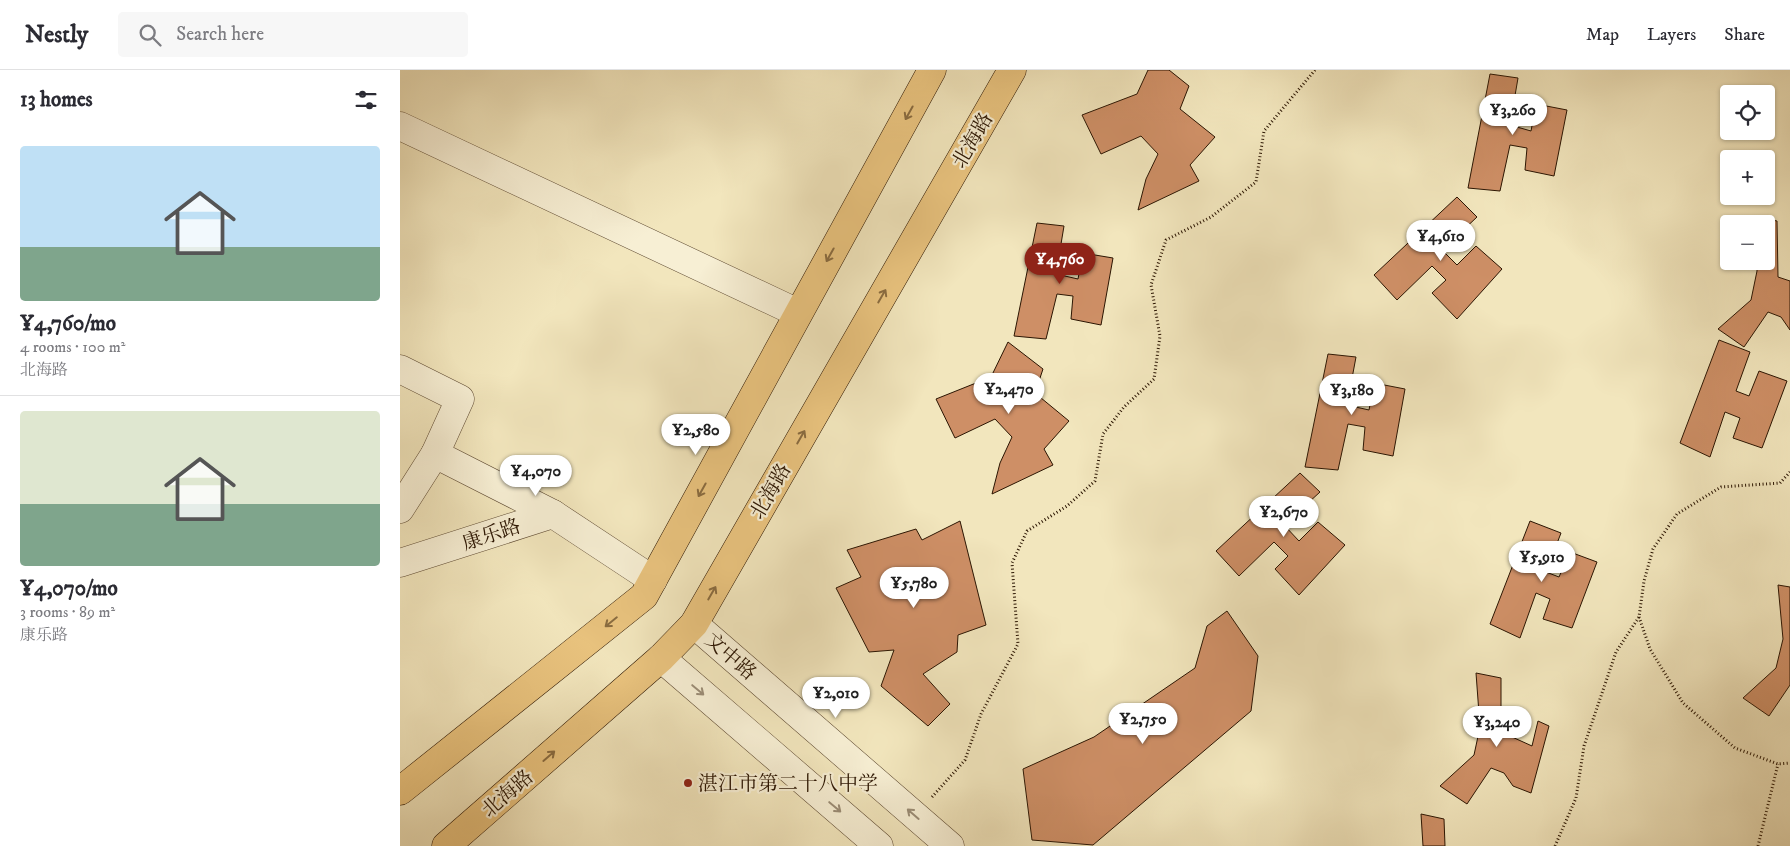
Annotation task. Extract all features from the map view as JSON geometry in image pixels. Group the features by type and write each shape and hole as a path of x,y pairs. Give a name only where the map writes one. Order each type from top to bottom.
{"main road":[{"path":"400,791 644,596 932,70"},
{"name":"北海路","path":"446,846 660,658 694,624 1012,70"}],"street":[{"path":"400,126 798,313"},
{"path":"400,369 460,399 434,454 405,492"},
{"path":"434,454 553,514 653,580"},
{"name":"康乐路","path":"400,563 553,514"},
{"name":"文中路","path":"694,624 950,846"},
{"path":"660,658 878,846"}],"path":[{"path":"916,817 965,760 981,714 1018,644 1012,563 1027,531 1067,506 1095,481 1103,434 1124,407 1154,379 1160,336 1151,285 1166,240 1211,217 1256,182 1264,131 1316,70"},
{"path":"1556,846 1576,798 1584,746 1616,652 1639,617 1644,581 1653,550 1677,514 1721,487 1780,483 1790,472"},
{"path":"1639,617 1650,649 1683,704 1735,748 1778,764 1790,763"},
{"path":"1758,846 1778,764"}],"building":[{"path":"1148,70 1169,70 1189,86 1180,109 1215,137 1190,165 1199,181 1138,210 1146,179 1158,154 1141,136 1101,154 1082,115 1137,94"},
{"path":"1490,74 1518,78 1510,125 1531,131 1536,104 1567,110 1554,176 1525,170 1527,148 1510,145 1500,191 1468,188"},
{"path":"1457,197 1477,217 1442,250 1457,265 1476,246 1502,269 1457,319 1432,293 1446,280 1432,266 1397,300 1374,275"},
{"path":"1775,221 1777,221 1778,277 1790,281 1790,330 1781,317 1768,312 1744,347 1718,329 1751,300 1757,271 1775,270"},
{"path":"1037,223 1064,226 1056,274 1078,279 1083,253 1113,258 1101,325 1071,319 1073,296 1057,294 1046,339 1014,336"},
{"path":"1719,340 1750,352 1736,391 1749,396 1759,371 1787,381 1762,448 1733,438 1740,418 1725,412 1710,457 1680,443"},
{"path":"1008,342 1043,369 1035,393 1069,421 1044,449 1053,465 992,494 1000,463 1012,437 995,419 955,438 936,399 991,377"},
{"path":"1328,354 1356,357 1347,405 1369,410 1374,383 1405,389 1393,456 1363,450 1365,427 1348,424 1338,470 1305,467"},
{"path":"1300,473 1320,492 1284,525 1299,541 1318,522 1345,545 1299,595 1275,569 1288,556 1274,542 1239,576 1216,551"},
{"path":"960,521 986,625 958,635 957,652 923,674 950,704 928,726 881,686 894,650 869,652 836,588 861,577 847,550 916,529 922,540"},
{"path":"1530,521 1561,533 1546,572 1559,577 1570,552 1597,562 1572,628 1543,619 1550,599 1536,593 1520,638 1490,624"},
{"path":"1778,585 1790,587 1790,685 1769,716 1743,698 1776,668 1783,639"},
{"path":"1227,611 1258,656 1251,711 1093,845 1032,840 1023,769 1094,737 1195,668 1207,626"},
{"path":"1476,673 1501,678 1501,732 1532,746 1538,721 1549,726 1531,793 1513,786 1504,773 1491,768 1467,804 1440,786 1474,755 1480,727"},
{"path":"1421,814 1444,819 1445,846 1423,846"}],"place":[{"name":"湛江市第二十八中学","path":"688,783"}]}
